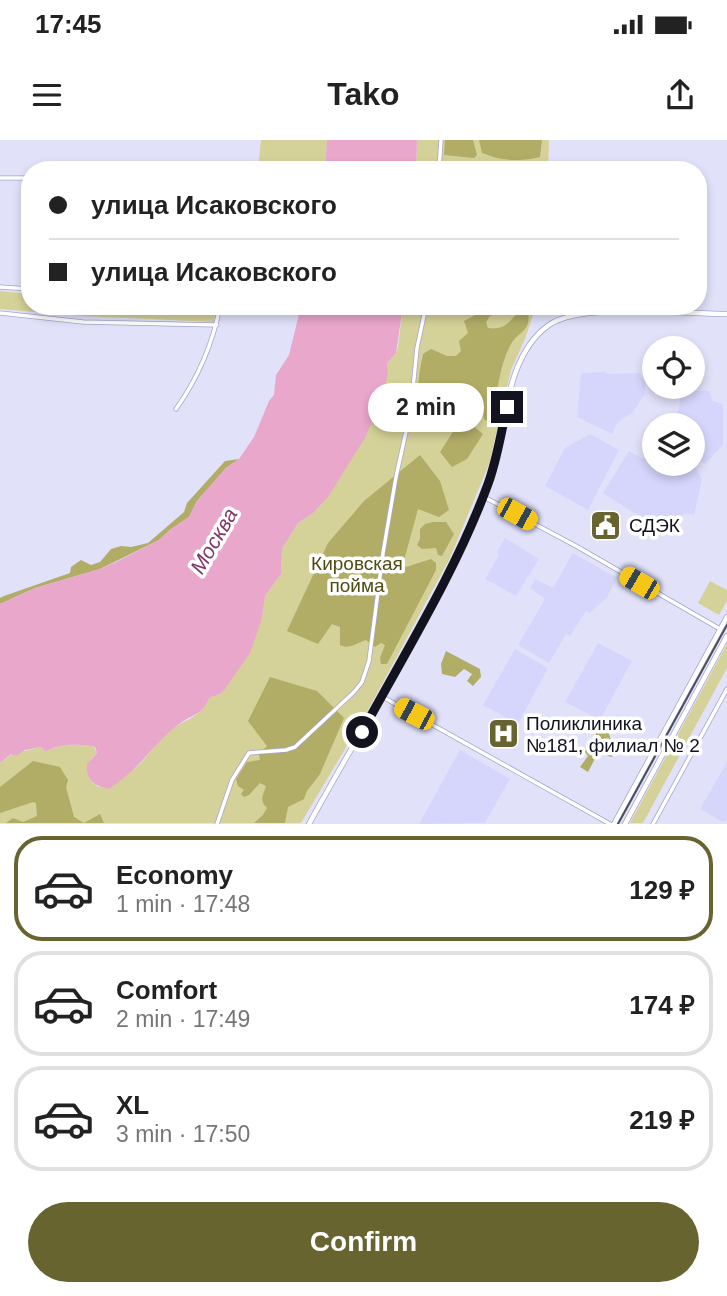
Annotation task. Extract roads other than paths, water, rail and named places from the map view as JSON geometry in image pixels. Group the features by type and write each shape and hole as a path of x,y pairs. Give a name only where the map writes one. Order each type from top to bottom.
{"street":[{"path":"440,161 441,140"},
{"path":"0,178 21,178"},
{"path":"0,287 21,288"},
{"path":"0,313 83,322 216,325"},
{"path":"707,314 727,314"},
{"path":"176,409 195,377 218,315"},
{"path":"217,824 232,780 248,753 295,747 354,692 365,674 385,542 411,410 417,348 424,315"},
{"path":"309,824 426,619 484,496 515,375 531,342 546,327 572,315"},
{"path":"484,496 720,629"},
{"path":"381,696 612,824 727,617"},
{"path":"625,824 727,636"},
{"path":"653,824 727,689"}],"water":[{"path":"327,140 417,140 416,161 326,161"},
{"name":"Москва","path":"299,315 402,315 396,353 387,363 388,373 383,395 365,438 328,497 312,514 298,523 282,549 281,574 265,596 262,618 250,653 225,689 209,698 201,710 169,732 132,771 109,789 89,779 87,764 97,753 95,747 62,746 46,752 41,747 25,750 16,756 11,754 0,763 0,604 35,588 116,562 159,540 189,517 197,501 226,468 239,459 254,437 274,395 276,375 289,355"}],"tram line":[{"path":"618,824 727,625"}],"place":[{"name":"СДЭК","path":"606,525"},
{"name":"Поликлиника №181, филиал № 2","path":"503,734"}],"park label":[{"name":"Кировская пойма","path":"357,574"}]}
